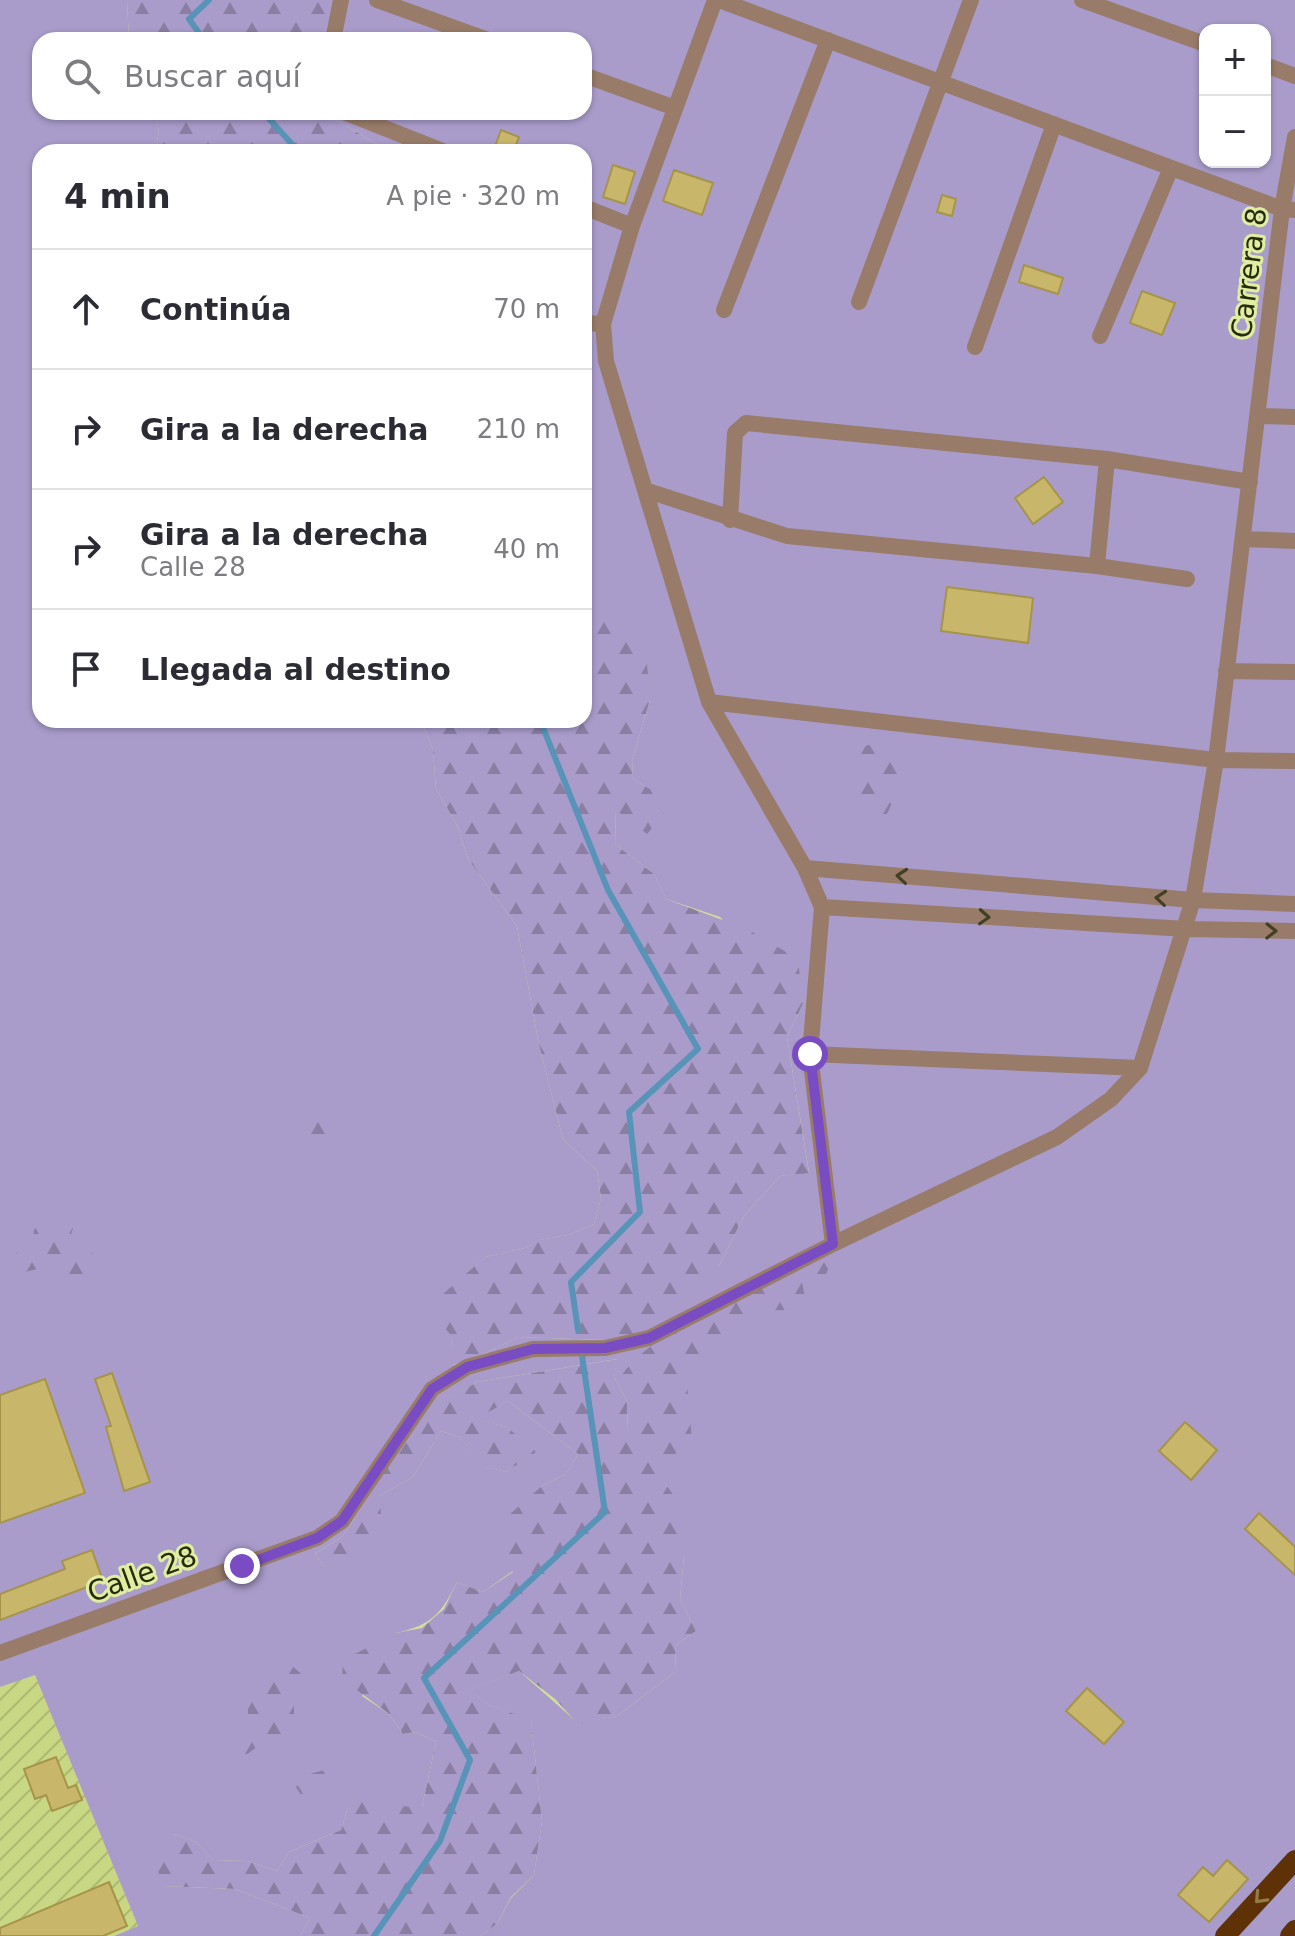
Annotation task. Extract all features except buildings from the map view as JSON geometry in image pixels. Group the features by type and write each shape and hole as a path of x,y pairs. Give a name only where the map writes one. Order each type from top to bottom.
{"main road":[{"path":"1225,1936 1295,1860"},
{"path":"1290,1936 1295,1930"}],"street":[{"path":"335,32 341,0"},
{"path":"377,0 466,32"},
{"path":"1140,1068 1111,1099 1057,1137 833,1244 810,1054 822,907 805,868 709,702 606,361 603,324 632,226 717,0 1288,209"},
{"path":"859,302 971,0"},
{"path":"1082,0 1199,42"},
{"path":"724,310 828,40"},
{"path":"1271,67 1295,76"},
{"path":"592,78 675,108"},
{"path":"364,120 425,144"},
{"path":"975,347 1054,124"},
{"name":"Carrera 8","path":"1140,1068 1193,900 1216,760 1295,137"},
{"path":"1100,336 1171,168"},
{"path":"592,210 632,226"},
{"path":"592,323 603,324"},
{"path":"1259,416 1295,417"},
{"path":"730,520 735,433 746,423 1107,459 1250,482"},
{"path":"1097,566 1107,459"},
{"path":"645,490 787,536 1097,566 1187,579"},
{"path":"1243,539 1295,541"},
{"path":"1226,671 1295,672"},
{"path":"709,702 1216,760 1295,761"},
{"path":"805,868 1193,900 1295,904"},
{"path":"822,907 1186,929 1295,931"},
{"path":"810,1054 1140,1068"},
{"name":"Calle 28","path":"0,1653 317,1538 342,1521 432,1389 467,1367 533,1349 605,1348 649,1338 833,1244"}],"shaded area":[{"path":"35,1674 138,1926 114,1936 0,1936 0,1687"}],"green space":[{"path":"0,0 127,0 129,32 32,32 32,120 156,120 159,131 157,144 32,144 32,728 424,728 433,750 436,789 458,827 468,859 517,926 539,1045 563,1139 597,1171 601,1198 594,1224 568,1235 485,1257 467,1274 451,1335 453,1365 476,1358 518,1337 603,1340 719,1266 744,1216 780,1176 809,1172 787,1037 803,1004 720,917 666,899 654,874 615,844 616,810 650,789 633,779 632,760 650,700 610,622 592,611 592,144 377,144 336,120 592,120 592,32 325,32 335,9 334,0 1295,0 1295,1936 480,1936 497,1924 511,1898 534,1875 542,1821 531,1721 489,1705 468,1690 519,1671 578,1723 617,1716 675,1672 676,1645 696,1631 680,1599 684,1556 628,1431 627,1401 614,1377 617,1359 477,1382 439,1404 391,1461 343,1536 315,1554 325,1567 379,1496 413,1477 441,1431 460,1437 486,1467 506,1472 535,1452 507,1427 474,1419 508,1401 578,1454 566,1474 542,1486 513,1571 483,1592 457,1582 440,1610 427,1622 396,1633 362,1696 389,1714 403,1734 416,1732 436,1742 422,1807 348,1807 341,1830 289,1852 277,1871 248,1861 213,1860 196,1842 174,1834 163,1886 235,1889 310,1918 300,1936 114,1936 138,1926 35,1675 0,1687"},
{"path":"127,0 334,0 335,9 325,32 129,32"},
{"path":"156,120 336,120 377,144 157,144 159,131"},
{"path":"592,610 645,639 650,700 632,760 633,779 650,789 664,814 647,834 616,810 615,844 654,874 666,899 747,929 798,959 803,1004 787,1037 809,1173 780,1176 744,1216 719,1266 685,1309 644,1331 603,1340 518,1337 476,1358 452,1365 451,1335 437,1320 442,1295 485,1257 525,1248 539,1240 568,1235 594,1224 601,1198 597,1171 563,1139 539,1045 517,926 468,859 458,827 436,789 433,750 424,728 592,728"},
{"path":"891,738 897,758 898,779 884,819 855,808 853,797 865,781 860,758 862,747"},
{"path":"330,1109 346,1131 324,1143 320,1153 307,1152 300,1128"},
{"path":"46,1216 64,1220 73,1228 68,1245 94,1254 96,1275 87,1282 66,1287 37,1269 20,1273 14,1260 19,1244 33,1244 34,1230"},
{"path":"819,1248 829,1266 825,1278 786,1271 802,1282 807,1308 746,1314 747,1331 722,1344 686,1372 692,1441 679,1448 670,1464 634,1430 633,1396 621,1376 645,1351 707,1305 761,1273"},
{"path":"618,1359 614,1377 627,1401 628,1431 677,1500 684,1556 680,1599 696,1631 676,1645 675,1672 617,1716 578,1724 555,1699 519,1671 469,1690 489,1705 531,1720 542,1821 534,1875 511,1897 497,1924 480,1936 300,1936 310,1918 235,1889 163,1886 157,1868 174,1834 196,1842 213,1860 248,1861 277,1871 289,1852 341,1830 348,1807 367,1795 396,1806 422,1807 436,1742 416,1732 403,1734 389,1714 342,1679 343,1660 396,1633 422,1628 444,1609 457,1582 483,1592 513,1572 502,1521 542,1486 566,1474 578,1454 508,1401 476,1419 507,1427 536,1452 506,1472 485,1467 460,1437 441,1431 413,1477 379,1496 382,1524 361,1554 325,1567 315,1554 343,1536 391,1461 438,1404 477,1382"},
{"path":"281,1655 301,1674 294,1691 294,1730 263,1742 245,1756 231,1751 248,1715 248,1695 260,1678 259,1663"},
{"path":"324,1770 333,1792 323,1802 306,1803 296,1787 310,1774"}],"waterway":[{"path":"198,32 189,19 209,0"},
{"path":"270,120 292,144"},
{"path":"543,728 608,890 698,1049 629,1112 640,1212 571,1282 578,1330"},
{"path":"374,1936 440,1841 470,1760 424,1678 605,1512 582,1356"}],"route":[{"path":"242,1566 317,1538 342,1521 432,1389 467,1367 533,1349 605,1348 649,1338 833,1244 810,1054"}]}
